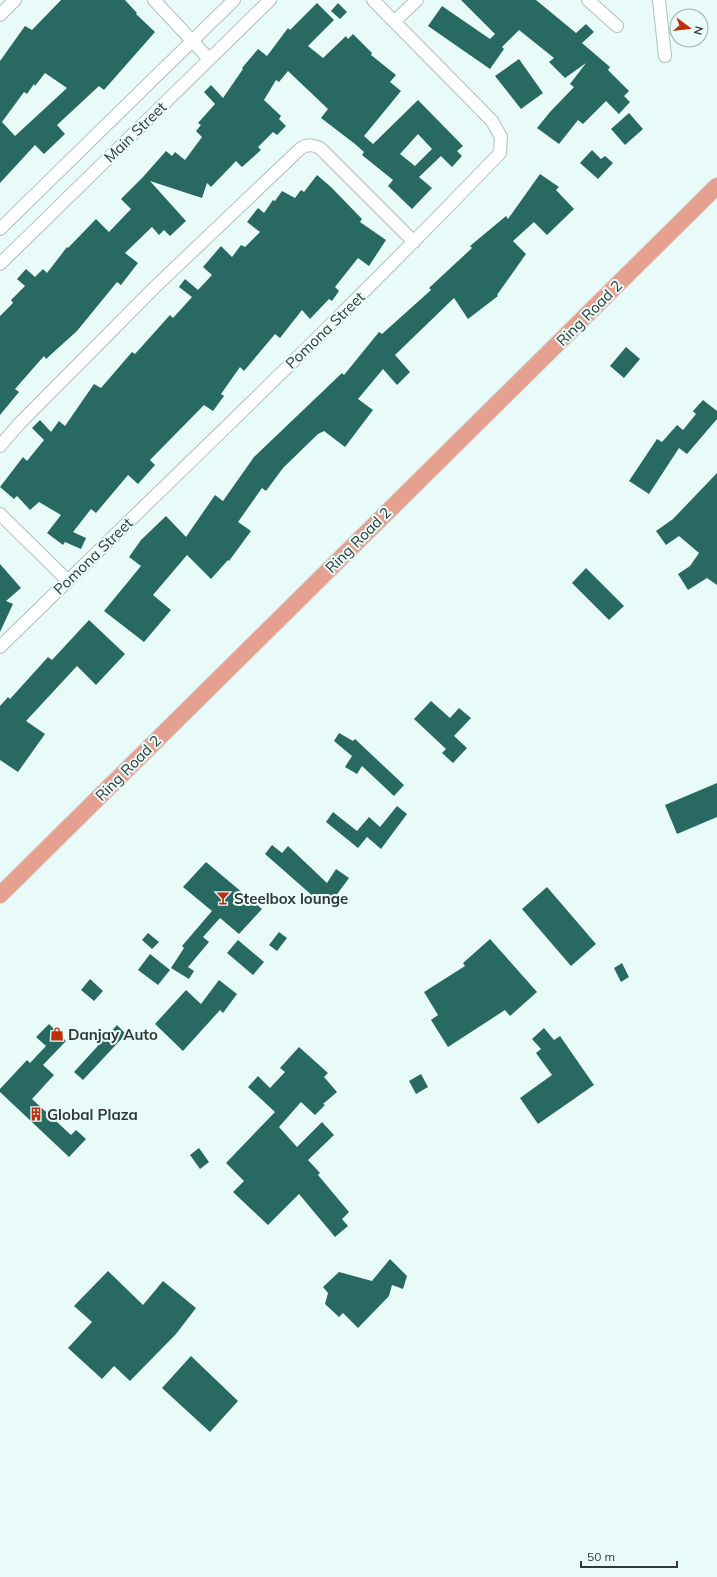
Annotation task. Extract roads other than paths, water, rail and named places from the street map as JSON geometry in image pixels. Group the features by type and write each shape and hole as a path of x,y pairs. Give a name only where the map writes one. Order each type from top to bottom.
{"main road":[{"name":"Ring Road 2","path":"0,895 717,186"}],"street":[{"path":"0,15 16,0"},
{"path":"154,0 209,59"},
{"name":"Main Street","path":"0,229 234,0"},
{"name":"Main Street","path":"0,264 270,0"},
{"name":"Pomona Street","path":"0,647 414,242 500,153 501,144 499,131 492,121 373,0"},
{"path":"395,21 417,0"},
{"path":"588,0 617,26"},
{"path":"659,0 665,56"},
{"path":"0,446 19,424 155,287 301,148 314,145 320,148 414,242"},
{"path":"0,514 67,580"}],"place":[{"name":"Steelbox lounge","path":"223,898"},
{"name":"Danjay Auto","path":"57,1034"},
{"name":"Global Plaza","path":"36,1114"}]}
